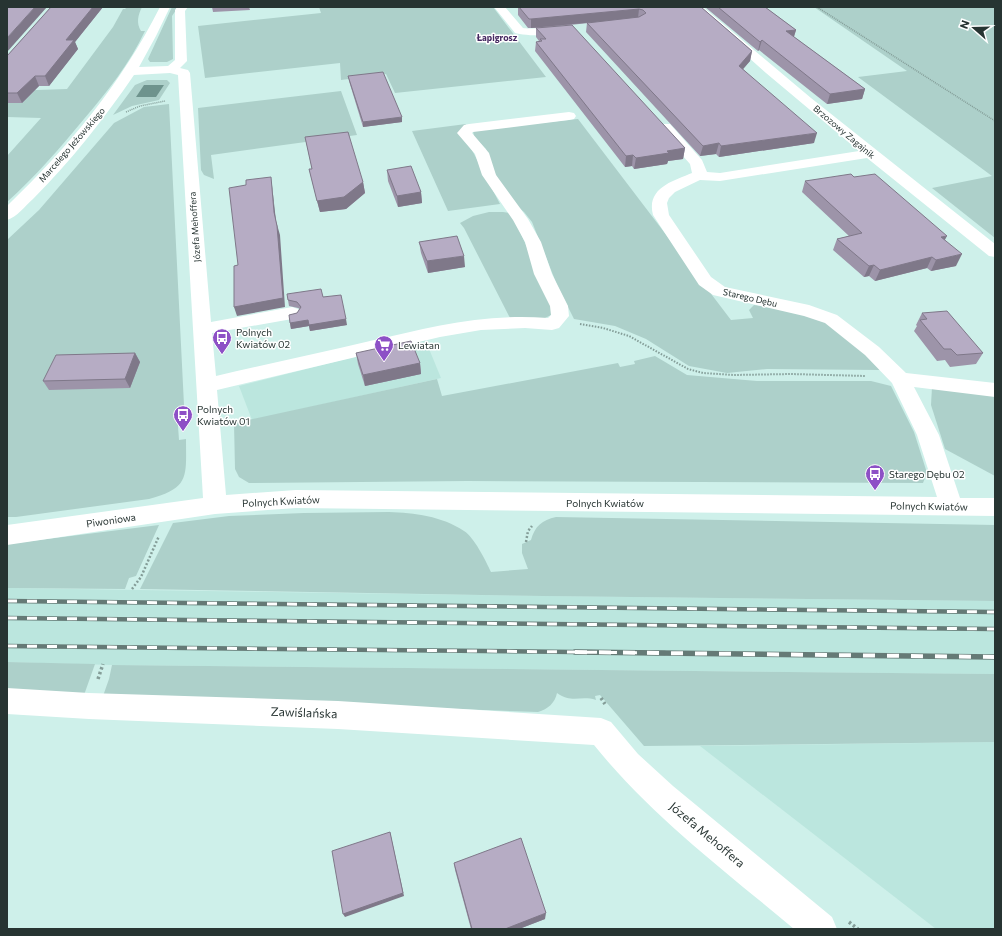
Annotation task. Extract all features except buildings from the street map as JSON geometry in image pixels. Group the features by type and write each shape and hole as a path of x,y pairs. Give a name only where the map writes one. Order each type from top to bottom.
{"street":[{"path":"132,70 150,40 165,7"},
{"path":"499,7 519,31 531,33 575,29 580,35"},
{"name":"Brzozowy Zagajnik","path":"697,7 738,44 870,154 995,252"},
{"path":"132,70 171,69 181,61 180,10 183,8"},
{"name":"Józefa Mehoffera","path":"171,69 184,73 216,505"},
{"name":"Marcelego Jeżowskiego","path":"7,215 66,154 105,108 132,70"},
{"path":"207,385 440,331 481,324 525,322 552,324 560,316 559,306 542,274 532,242 520,219 489,175 482,153 464,133 469,128 569,116"},
{"path":"654,116 697,163 700,170 699,176 720,177 870,154"},
{"name":"Starego Dębu","path":"699,176 679,184 662,194 658,204 660,215 705,281 719,291 809,311 831,319 872,351 900,379 928,435 952,507"},
{"path":"203,329 292,313"},
{"path":"900,379 995,390"},
{"name":"Polnych Kwiatów","path":"216,505 296,499 400,499 547,502 869,504 995,507"},
{"name":"Piwoniowa","path":"7,535 216,505"},
{"name":"Zawiślańska","path":"7,701 89,706 338,715 601,732"},
{"name":"Józefa Mehoffera","path":"601,732 628,764 662,797 820,929"}],"path":[{"path":"818,7 995,121"},
{"path":"556,321 603,328 629,336 688,370 703,373 734,375 791,374 900,379"},
{"path":"132,589 141,577 154,549 167,512"}],"shaded area":[{"path":"127,7 142,7 138,22 141,31 145,31 125,66 93,109 66,141 7,202 7,156 41,118 7,117 7,91 67,89 113,27 123,9"},
{"path":"172,7 178,7 172,16 173,59 167,62 150,62 148,59"},
{"path":"319,7 493,7 546,77 395,93 386,74 341,80 340,63 205,78 198,26 321,13"},
{"path":"814,7 995,7 995,238 932,188 992,176 858,77 907,71"},
{"path":"147,80 167,80 170,83 159,100 132,106 113,115 135,85"},
{"path":"144,85 164,85 156,97 136,97"},
{"path":"341,91 357,135 211,155 214,179 204,175 201,170 198,108"},
{"path":"169,104 185,425 178,426 179,440 186,439 186,463 183,479 179,485 172,490 149,499 7,517 7,240 39,210 114,123 144,107"},
{"path":"578,119 731,320 753,318 749,310 754,305 790,311 818,318 841,332 881,370 767,369 727,373 689,366 646,339 615,326 574,319 557,285 532,222 524,212 509,199 491,166 486,149 474,137 473,130"},
{"path":"466,124 461,133 473,152 500,204 448,211 412,131"},
{"path":"489,212 511,213 554,308 551,315 545,318 510,318 464,228 460,223 473,216"},
{"path":"425,339 441,378 252,420 239,386"},
{"path":"655,356 687,375 757,381 871,381 891,386 914,432 927,473 923,483 467,481 249,483 239,477 235,469 234,423 437,379 442,396 618,363 620,367 635,364 634,361"},
{"path":"932,387 995,395 995,476 945,449 931,405"},
{"path":"389,512 428,516 447,522 464,531 472,538 491,572 528,569 522,553 522,544 531,540 540,524 556,517 995,525 995,601 543,596 140,589 173,523 229,516"},
{"path":"159,525 136,576 129,578 125,589 7,588 7,544"},
{"path":"7,588 995,601 995,674 112,665 7,662"},
{"path":"7,662 95,664 84,695 7,689"},
{"path":"112,665 995,674 995,742 644,746 600,695 595,696 596,700 585,698 572,699 557,693 555,700 550,705 538,712 103,696"},
{"path":"995,742 995,929 936,929 700,746"}],"railway":[{"path":"7,601 995,612"},
{"path":"7,618 995,629"},
{"path":"7,646 609,652"},
{"path":"575,652 609,652"},
{"path":"609,652 665,653"},
{"path":"609,652 995,657"}],"place":[{"name":"Polnych Kwiatów 02","path":"222,355"},
{"name":"Lewiatan","path":"384,362"},
{"name":"Polnych Kwiatów 01","path":"183,432"},
{"name":"Starego Dębu 02","path":"875,491"}],"district":[{"name":"Łapigrosz","path":"497,38"}]}
